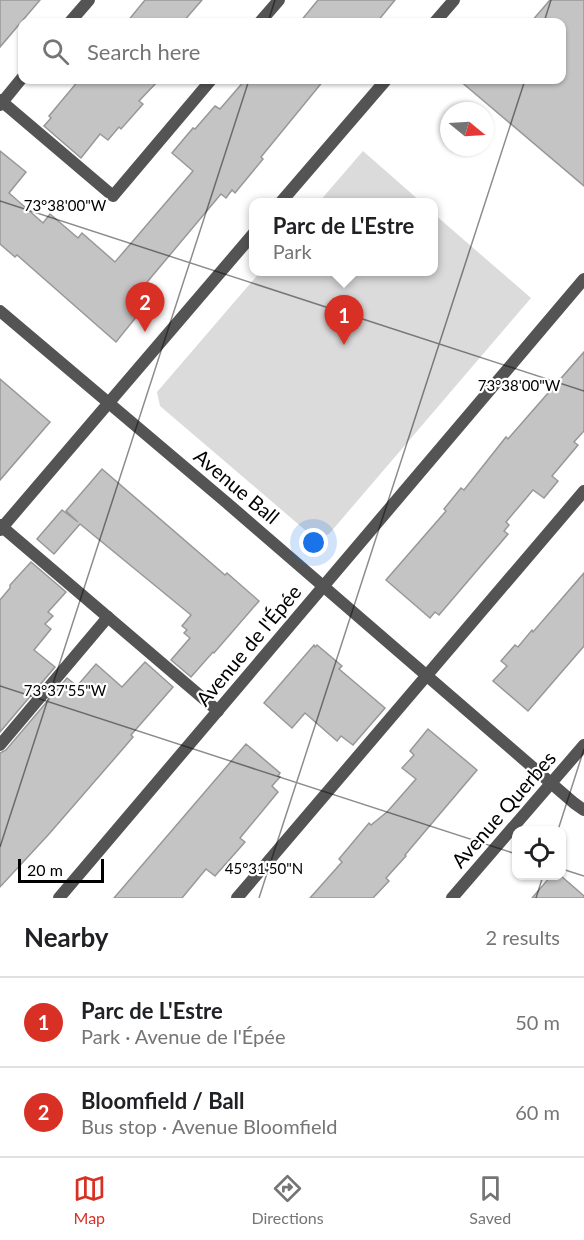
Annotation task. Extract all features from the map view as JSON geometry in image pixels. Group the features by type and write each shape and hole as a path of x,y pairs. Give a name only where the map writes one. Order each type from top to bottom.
{"street":[{"path":"73,18 89,0"},
{"path":"263,18 279,0"},
{"path":"438,18 454,0"},
{"path":"18,83 1,102 113,196 209,84"},
{"path":"284,198 383,84"},
{"path":"218,711 1,527 249,239"},
{"name":"Avenue de l'Épée","path":"59,898 584,279"},
{"name":"Avenue Ball","path":"0,311 584,810"},
{"path":"237,898 584,491"},
{"path":"0,745 108,617"},
{"name":"Avenue Querbes","path":"452,898 584,745"}],"shaded area":[{"path":"363,151 416,198 322,198"},
{"path":"438,217 531,298 329,534 317,538 160,406 157,392 257,276 438,276"}],"building":[{"path":"0,0 40,0 25,18 18,18 18,26 0,47"},
{"path":"145,0 202,0 186,18 130,18"},
{"path":"318,0 395,0 380,18 303,18"},
{"path":"550,0 584,0 584,186 494,110 494,102 485,102 464,84 566,84 566,18 534,18"},
{"path":"76,84 155,84 139,101 143,104 121,129 119,127 108,140 100,134 81,158 44,126 51,118 49,116"},
{"path":"242,84 321,84 261,157 263,159 235,193 232,190 226,198 221,194 143,287 151,293 147,298 150,300 116,342 17,255 15,257 0,244 0,151 26,172 9,193 43,223 50,214 78,238 82,233 115,262 193,171 172,153 215,106 220,109"},
{"path":"584,352 584,431 574,442 578,445 552,476 558,481 544,498 533,490 506,522 509,525 504,531 508,534 439,615 435,612 430,618 386,580 446,511 444,509 461,488 464,490 506,437 508,439"},
{"path":"0,379 50,422 0,480"},
{"path":"102,469 225,575 227,573 259,601 191,677 171,660 190,638 184,633 187,630 182,626 191,615 80,524 54,554 37,539 62,510 78,522 66,511"},
{"path":"31,562 66,592 48,612 53,616 45,624 51,629 34,650 55,667 0,732 0,600"},
{"path":"584,573 584,646 528,711 493,681 507,666 501,661 515,645 518,647 532,630 533,632"},
{"path":"314,645 315,647 317,645 342,666 339,669 385,708 353,745 341,736 337,741 305,713 292,728 264,703"},
{"path":"145,662 173,687 131,735 133,737 121,751 0,887 0,753 6,750 67,678 77,686 96,664 122,687"},
{"path":"428,729 477,770 386,878 389,881 373,898 310,898 342,862 339,859 369,823 371,825 387,812 416,779 402,768 414,755 410,751"},
{"path":"246,744 280,773 278,776 280,777 272,786 278,792 240,838 245,842 215,876 206,869 182,898 114,898"},
{"path":"548,880 566,880 584,896 584,898 532,898"}],"place":[{"name":"Bloomfield / Ball","path":"145,332"},
{"name":"Parc de L'Estre","path":"344,345"}]}
